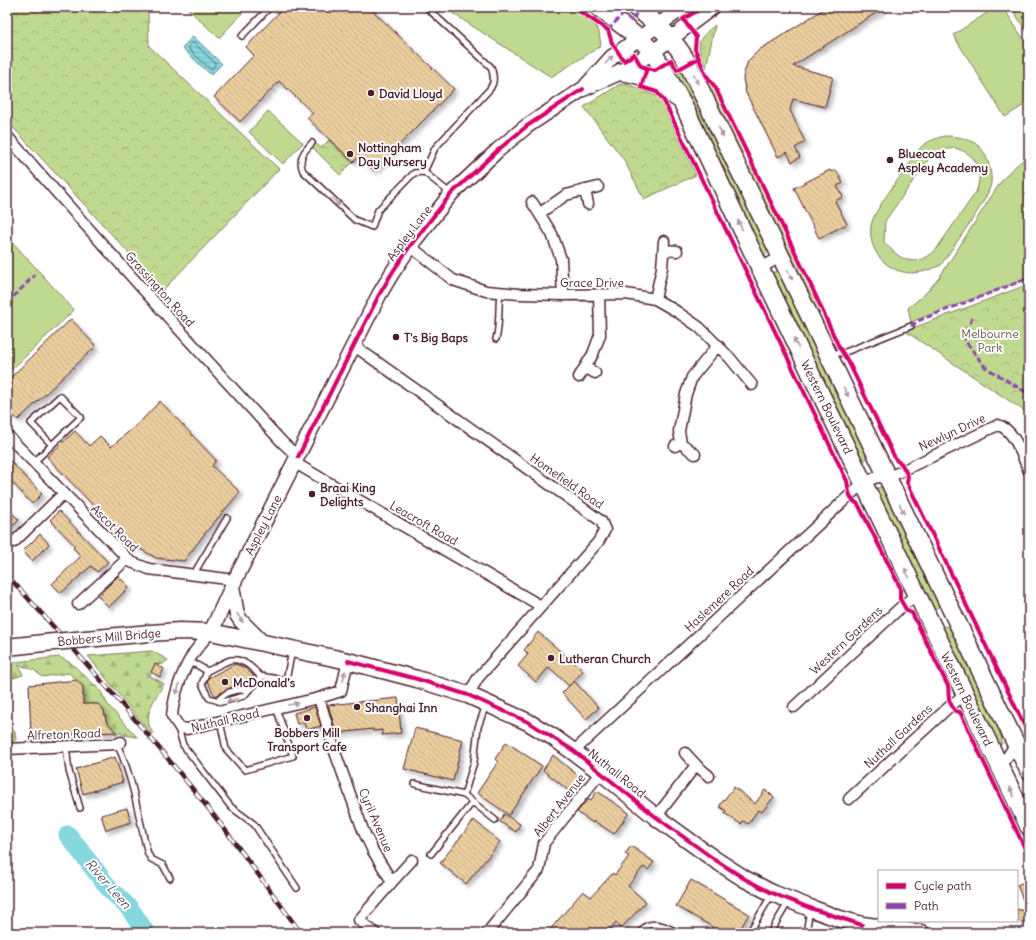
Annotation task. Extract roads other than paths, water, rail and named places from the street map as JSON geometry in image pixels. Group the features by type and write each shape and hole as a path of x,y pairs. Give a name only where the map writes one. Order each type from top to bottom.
{"highway":[{"name":"Western Boulevard","path":"598,7 639,38 653,52 683,104 760,268 1029,827"},
{"name":"Western Boulevard","path":"635,7 670,38 688,64 1029,771"},
{"path":"621,72 631,73 652,80 668,90 683,104"},
{"path":"930,620 952,610"}],"main road":[{"name":"Aspley Lane","path":"583,89 612,57 684,7"},
{"name":"Aspley Lane","path":"211,632 233,583 353,345 392,273 410,246 451,194 498,150 527,126 583,89 621,72 653,52 713,7"},
{"path":"233,583 237,615 263,643"},
{"name":"Bobbers Mill Bridge","path":"7,647 150,633 180,631 211,632"},
{"name":"Nuthall Road","path":"211,632 348,661 417,679 468,695 528,722 574,751 656,818 714,859 772,893 810,908 862,924 920,933"}],"street":[{"name":"Grassington Road","path":"7,136 169,319 282,442 296,460"},
{"path":"540,213 566,195 598,187"},
{"path":"585,190 588,204"},
{"path":"532,202 552,234 561,259 563,295"},
{"path":"655,299 662,268 664,245 677,251"},
{"name":"Grace Drive","path":"410,246 453,280 486,291 563,295 626,294 655,299 699,327 730,358 752,385"},
{"path":"760,268 781,257"},
{"path":"580,377 593,354 600,335 599,294"},
{"name":"Homefield Road","path":"353,345 601,521 605,530 598,542 478,678 468,695"},
{"path":"695,454 678,444 686,394 692,377 718,345"},
{"path":"585,367 595,373"},
{"name":"Newlyn Drive","path":"887,478 998,425 1005,427 1011,433 1029,471"},
{"name":"Ascot Road","path":"7,435 126,559 136,565 149,569 193,575 233,583"},
{"name":"Leacroft Road","path":"296,460 541,606"},
{"name":"Haslemere Road","path":"574,751 864,483 877,477 887,478"},
{"path":"14,542 63,494"},
{"path":"78,604 126,559"},
{"name":"Western Gardens","path":"794,707 901,607 917,594"},
{"name":"Nuthall Road","path":"211,632 194,654 185,669 173,705 172,716 180,728 187,729 319,698 341,691 348,661"},
{"name":"Nuthall Gardens","path":"849,799 965,694"},
{"name":"Cyril Avenue","path":"319,698 335,752 363,830 373,851 392,882"},
{"name":"Alfreton Road","path":"7,749 119,743"},
{"path":"999,765 1005,761 1010,750 1016,746"},
{"path":"685,753 709,776"},
{"path":"656,818 696,765"},
{"name":"Albert Avenue","path":"486,933 539,870 544,843 601,772"},
{"path":"375,933 359,920 412,860"}],"lane":[{"path":"242,36 270,7"},
{"path":"424,172 435,148 494,85 491,68 426,7"},
{"path":"312,143 305,150 300,164 303,171 355,220 372,227 378,210 414,173 424,172 451,194"},
{"path":"496,339 499,329 497,321 500,292"},
{"path":"830,357 911,326"},
{"path":"33,463 52,445 81,417 60,396 31,423 52,445"},
{"path":"193,575 228,518"},
{"path":"260,676 258,682 244,696 222,702 209,698 202,684 207,671 231,660 241,661 252,667 260,676 286,680 293,649"},
{"path":"189,663 207,671"},
{"path":"218,701 222,696 238,689 249,690"},
{"path":"464,795 474,762 478,727 486,704"},
{"path":"220,721 226,749 244,770 293,756 276,708"},
{"path":"176,723 183,745 231,807 254,824 298,888"},
{"path":"119,743 130,775 148,854 151,859 162,865 170,878"},
{"path":"66,746 70,771 80,808"},
{"path":"415,784 464,795 472,803 495,820"},
{"path":"432,854 472,803"},
{"path":"749,933 772,893"},
{"path":"770,933 789,900"},
{"path":"810,908 807,928 810,933"},
{"path":"639,933 647,926 655,925 667,927 678,933"}],"water":[{"path":"193,36 222,64 211,75 182,48"}],"waterway":[{"name":"River Leen","path":"68,835 108,887 130,909 146,933"}],"railway":[{"path":"7,575 91,669 173,765 226,831 301,933"}],"place":[{"name":"David Lloyd","path":"371,93"},
{"name":"Nottingham Day Nursery","path":"350,154"},
{"name":"Bluecoat Aspley Academy","path":"890,160"},
{"name":"T's Big Baps","path":"396,337"},
{"name":"Braai King Delights","path":"312,494"},
{"name":"Lutheran Church","path":"551,658"},
{"name":"McDonald's","path":"225,682"},
{"name":"Shanghai Inn","path":"357,707"},
{"name":"Bobbers Mill Transport Cafe","path":"307,718"}],"park label":[{"name":"Melbourne Park","path":"990,340"}]}
